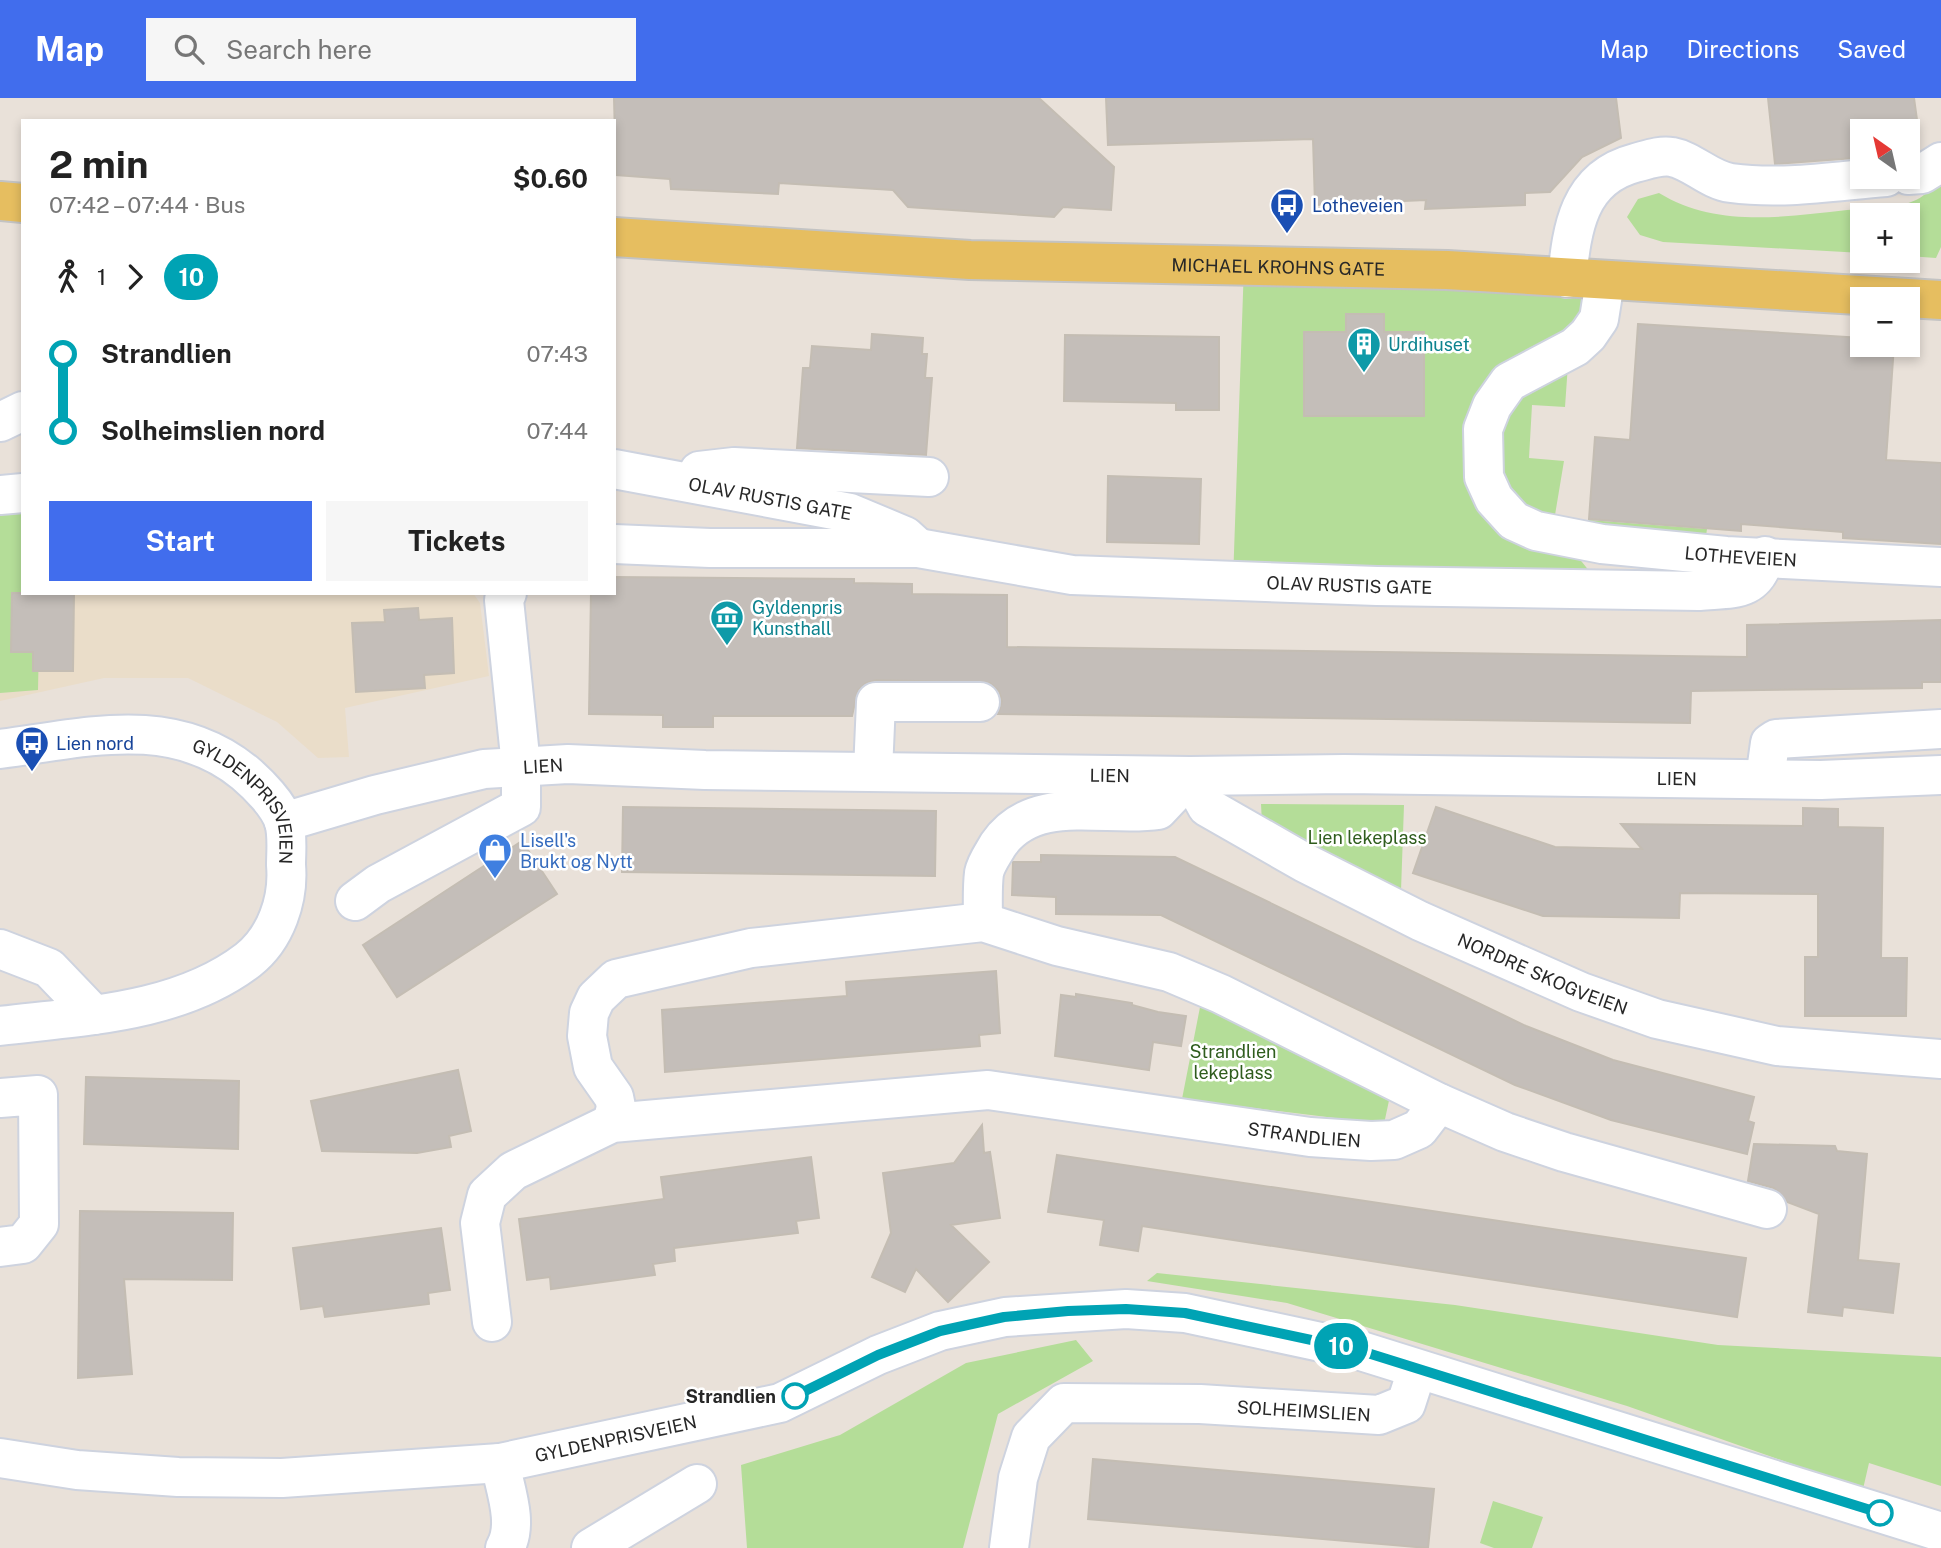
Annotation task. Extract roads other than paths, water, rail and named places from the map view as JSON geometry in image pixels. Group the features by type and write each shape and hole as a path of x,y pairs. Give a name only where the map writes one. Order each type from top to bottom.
{"main road":[{"path":"0,201 21,203"},
{"name":"MICHAEL KROHNS GATE","path":"616,237 970,260 1447,270 1941,300"}],"street":[{"path":"1567,278 1573,224 1590,191 1608,175 1630,164 1661,156 1675,158 1728,183 1792,186 1850,180"},
{"path":"1920,174 1941,162"},
{"name":"LOTHEVEIEN","path":"1605,281 1599,319 1588,335 1575,347 1509,382 1492,405 1483,429 1484,477 1494,499 1514,521 1562,537 1726,556 1941,567"},
{"path":"0,422 21,412"},
{"path":"631,472 734,467 929,477"},
{"name":"OLAV RUSTIS GATE","path":"631,472 850,513 905,536 918,548"},
{"path":"0,495 21,493"},
{"name":"OLAV RUSTIS GATE","path":"616,544 710,548 918,548 1072,575 1340,585 1699,591 1751,583 1760,576 1765,556"},
{"path":"355,901 377,884 521,807 522,766 504,600 506,595"},
{"path":"873,771 876,702 980,702"},
{"path":"1765,779 1770,743 1776,738 1941,729"},
{"name":"GYLDENPRISVEIEN","path":"0,749 111,734 158,734 200,744 229,760 257,783 284,822 287,873 278,922 266,942 248,960 167,1002 0,1027"},
{"name":"LIEN","path":"284,822 460,775 522,766 568,764 705,770 1189,776 1344,774 1765,779 1941,775"},
{"path":"983,922 984,872 990,857 1004,837 1027,819 1046,813 1069,811 1158,810 1189,776"},
{"name":"NORDRE SKOGVEIEN","path":"1189,776 1208,807 1305,863 1420,921 1581,992 1657,1019 1754,1042 1835,1052 1941,1059"},
{"path":"612,1123 617,1107 614,1097 593,1067 587,1036 589,1013 596,998 616,979 751,948 983,922 1057,946 1169,972 1222,994 1439,1103 1563,1152 1767,1209"},
{"path":"0,949 49,968 94,1015"},
{"name":"STRANDLIEN","path":"492,1322 480,1223 487,1195 513,1171 612,1123 988,1090 1310,1137 1371,1141 1394,1140 1419,1129 1439,1103"},
{"path":"0,1098 38,1095 39,1224 23,1244 0,1247"},
{"name":"GYLDENPRISVEIEN","path":"0,1458 77,1470 178,1477 282,1478 500,1463 780,1403 878,1355 940,1331 1004,1317 1126,1309 1185,1313 1358,1350 1417,1370"},
{"path":"1417,1370 1515,1397 1941,1532"},
{"name":"SOLHEIMSLIEN","path":"1012,1547 1018,1478 1031,1437 1063,1403 1200,1404 1379,1415 1406,1404 1417,1370"},
{"path":"500,1463 512,1523 513,1545"},
{"path":"591,1548 697,1484"}],"place":[{"name":"Lotheveien","path":"1287,235"},
{"name":"Urdihuset","path":"1364,374"},
{"name":"Gyldenpris Kunsthall","path":"727,647"},
{"name":"Lien nord","path":"32,773"},
{"name":"Lisell's Brukt og Nytt","path":"495,880"},
{"name":"Strandlien","path":"795,1396"}],"park label":[{"name":"Lien lekeplass","path":"1367,837"},
{"name":"Strandlien lekeplass","path":"1233,1061"}]}
